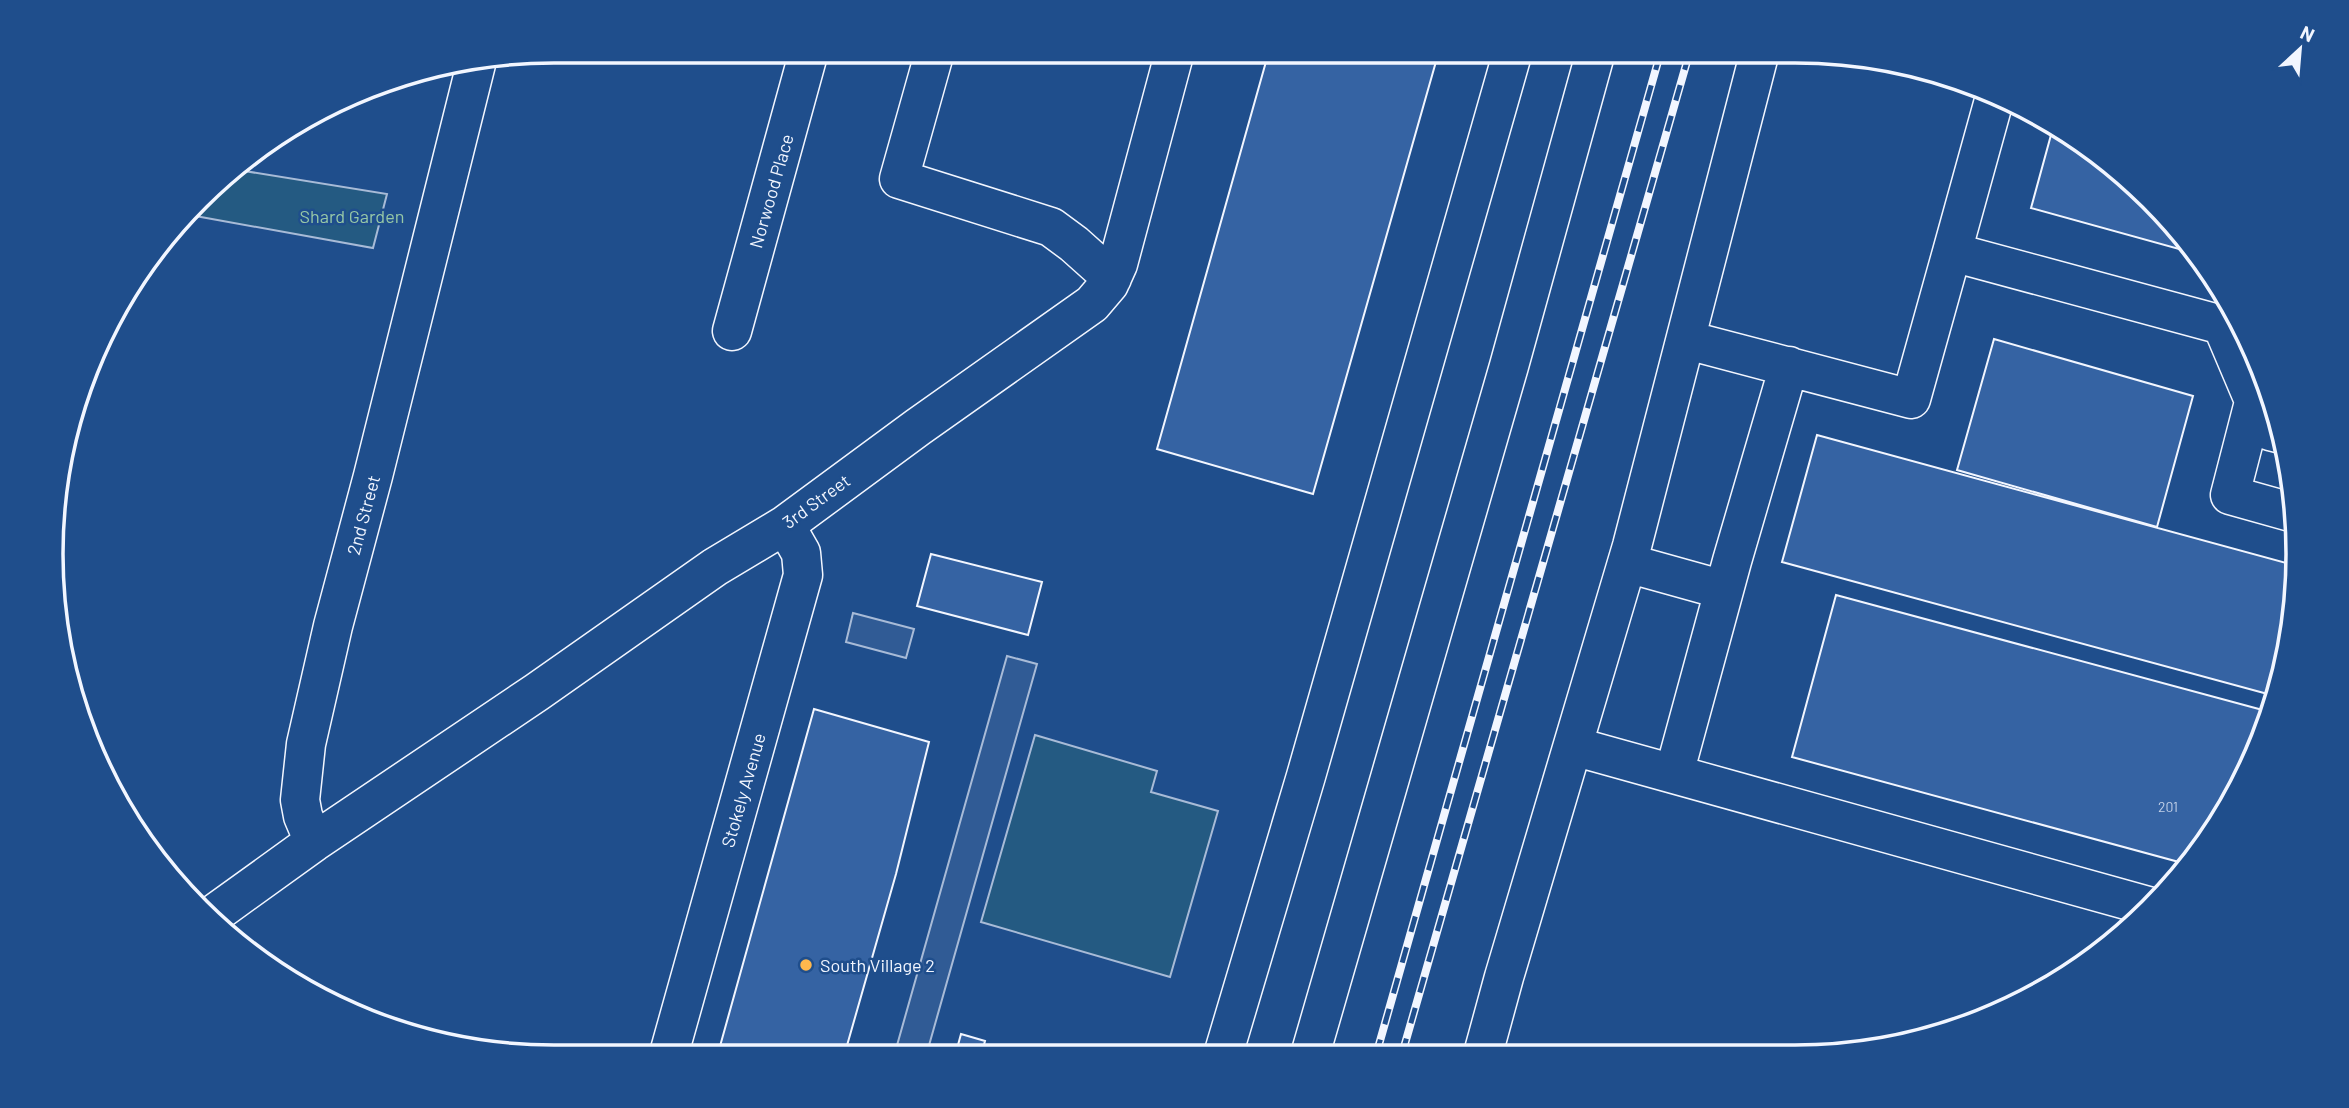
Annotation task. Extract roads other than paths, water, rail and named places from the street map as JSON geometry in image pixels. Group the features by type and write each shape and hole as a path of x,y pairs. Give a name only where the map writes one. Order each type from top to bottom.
{"main road":[{"name":"Norwood Place","path":"732,331 806,63"},
{"path":"932,63 899,179 1051,227 1112,278"},
{"name":"3rd Street","path":"314,842 537,692 715,567 785,525 1092,304 1112,278 1118,264 1171,63"},
{"path":"1226,1045 1306,776 1510,63"},
{"path":"1313,1045 1509,366 1593,63"},
{"path":"1485,1045 1627,564 1757,63"},
{"name":"2nd Street","path":"314,842 303,816 300,800 306,744 333,626 475,69"},
{"path":"1687,340 1911,399 1993,105"},
{"path":"1952,252 2222,325 2254,402 2270,431"},
{"path":"1674,775 1789,366"},
{"path":"2254,402 2230,495 2284,510"},
{"name":"Stokely Avenue","path":"671,1045 803,575 801,553 785,525"},
{"path":"1627,564 1724,590"},
{"path":"1573,746 2139,904"},
{"path":"218,911 314,842"}],"railway":[{"path":"1379,1045 1658,63"},
{"path":"1405,1045 1687,63"}],"place":[{"name":"South Village 2","path":"806,965"}],"park label":[{"name":"Shard Garden","path":"352,216"}]}
